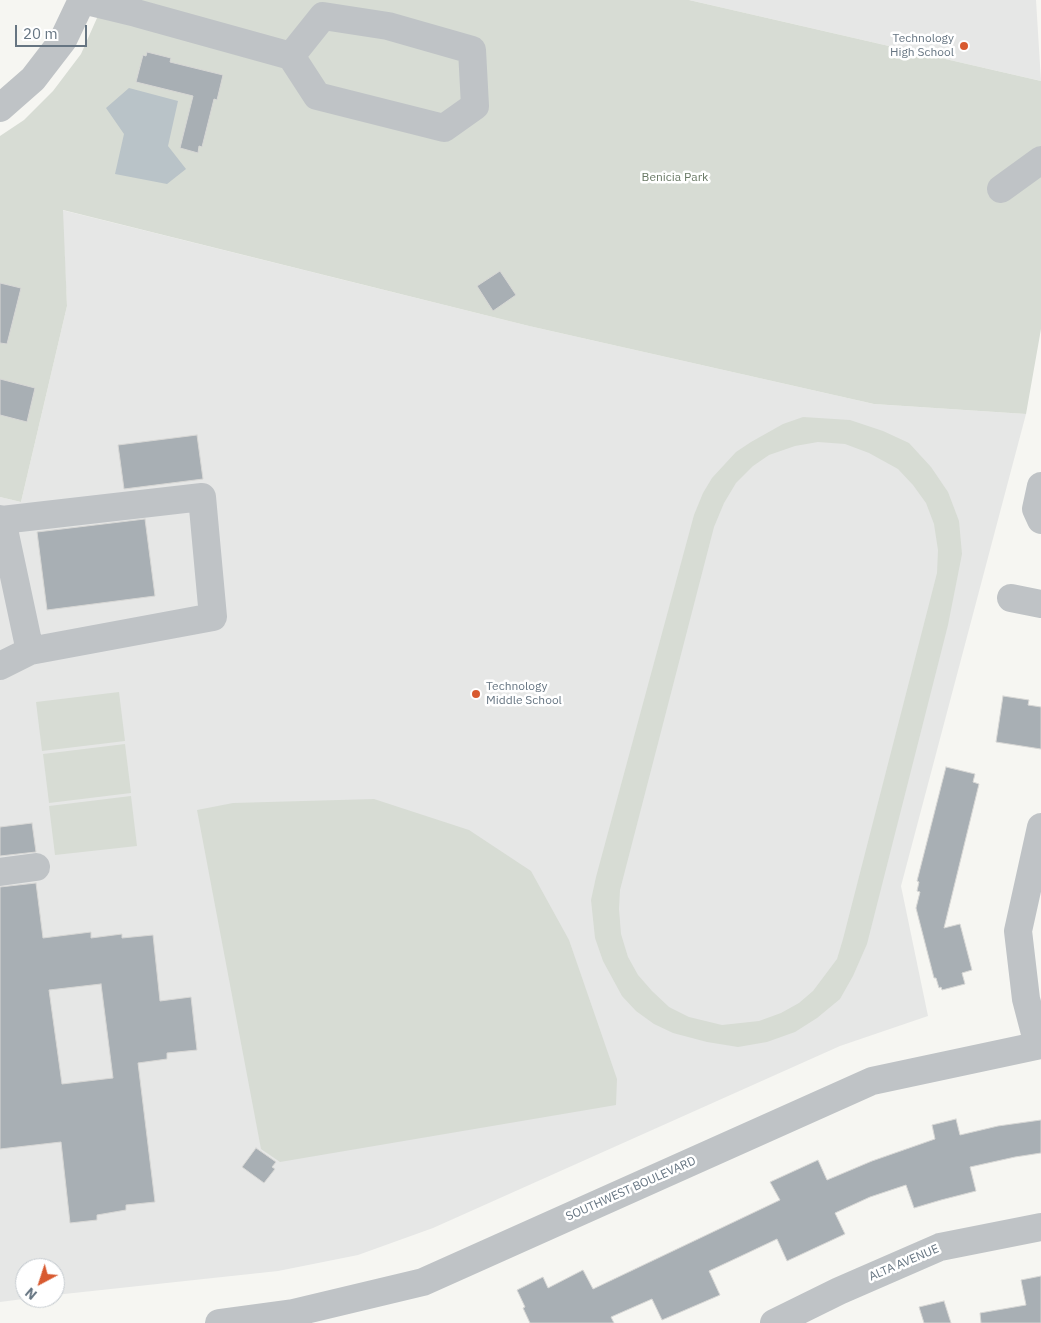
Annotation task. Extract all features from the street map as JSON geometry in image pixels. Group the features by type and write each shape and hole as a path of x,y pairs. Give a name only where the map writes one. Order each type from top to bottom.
{"street":[{"path":"0,108 33,79 64,40 82,0 138,7 291,56 317,96 444,128 475,106 472,50 388,26 323,16 291,56"},
{"path":"1002,189 1041,160"},
{"path":"1041,486 1036,509 1041,520"},
{"path":"0,666 30,651 213,617 202,497 1,519 30,651"},
{"path":"1011,598 1041,604"},
{"path":"1040,1045 1026,999 1018,932 1041,827"},
{"path":"0,872 36,867"},
{"name":"SOUTHWEST BOULEVARD","path":"219,1323 293,1313 424,1282 872,1081 1040,1045"},
{"name":"ALTA AVENUE","path":"774,1323 840,1291 940,1248 1041,1227"}],"shaded area":[{"name":"Technology High School","path":"689,0 1036,0 1041,81"},
{"path":"129,88 178,101 168,146 186,169 167,184 115,174 124,134 106,108"},
{"name":"Technology Middle School","path":"62,210 529,326 874,404 1026,414 901,886 928,1016 840,1046 433,1228 358,1255 278,1271 65,1294 65,1258 15,1258 15,1300 0,1302 0,497 21,502 67,306"}],"green space":[{"name":"Benicia Park","path":"105,0 689,0 1041,81 1041,329 1026,414 874,404 529,326 63,210 67,306 21,502 0,497 0,136 24,120 53,91 81,54"},
{"path":"803,417 850,420 883,431 909,443 931,467 948,492 959,521 962,554 948,625 867,944 853,976 840,999 817,1018 795,1032 767,1042 738,1047 707,1042 673,1033 654,1024 636,1011 622,996 603,961 595,938 591,900 694,515 703,493 712,478 736,452 783,424","holes":["818,442 845,444 869,453 898,469 926,503 934,524 938,550 937,573 837,959 813,991 799,1003 781,1013 759,1021 722,1025 689,1017 669,1007 638,975 628,957 621,934 620,890 714,527 724,503 736,483 753,466 769,455 795,446"]},
{"path":"119,692 125,741 42,751 36,702"},
{"path":"125,744 131,793 49,803 43,754"},
{"path":"131,796 137,846 55,855 49,806"},
{"path":"374,799 469,830 531,871 569,940 617,1079 616,1105 280,1162 261,1149 197,810 233,803"}],"building":[{"path":"147,52 171,58 170,62 223,75 217,100 214,99 202,147 199,146 198,153 180,148 193,96 136,82 143,55 146,56"},
{"path":"500,271 516,295 493,311 477,286"},
{"path":"0,283 21,288 7,344 0,343"},
{"path":"0,379 35,388 27,422 0,415"},
{"path":"197,435 203,479 124,489 118,445"},
{"path":"145,519 155,596 47,610 37,532"},
{"path":"1003,696 1029,700 1028,705 1041,707 1041,749 996,742"},
{"path":"946,767 975,774 973,782 979,784 944,928 960,924 972,970 962,973 965,984 942,990 941,987 939,988 936,978 934,978 916,908 920,892 917,891 919,882 917,881"},
{"path":"32,823 36,852 0,856 0,827"},
{"path":"36,883 43,938 91,932 91,938 122,934 122,938 153,935 160,1001 191,997 197,1050 167,1053 167,1059 138,1063 155,1202 126,1205 126,1210 97,1215 97,1220 70,1223 61,1142 0,1149 0,887","holes":["101,984 113,1078 62,1084 49,990"]},
{"path":"956,1119 960,1135 998,1126 1041,1120 1041,1153 970,1167 976,1191 914,1208 906,1185 870,1197 835,1213 845,1234 787,1261 777,1239 709,1271 720,1295 662,1320 652,1299 611,1317 614,1323 530,1323 523,1308 525,1307 517,1290 543,1277 548,1288 583,1270 593,1289 780,1200 770,1182 818,1160 827,1180 872,1161 935,1139 932,1125"},
{"path":"256,1148 276,1162 272,1167 275,1169 264,1183 242,1167"},
{"path":"1041,1276 1041,1323 981,1323 980,1313 1026,1305 1021,1280"},
{"path":"944,1301 951,1323 924,1323 919,1307"}],"place":[{"name":"Technology High School","path":"964,46"},
{"name":"Technology Middle School","path":"476,694"}]}
